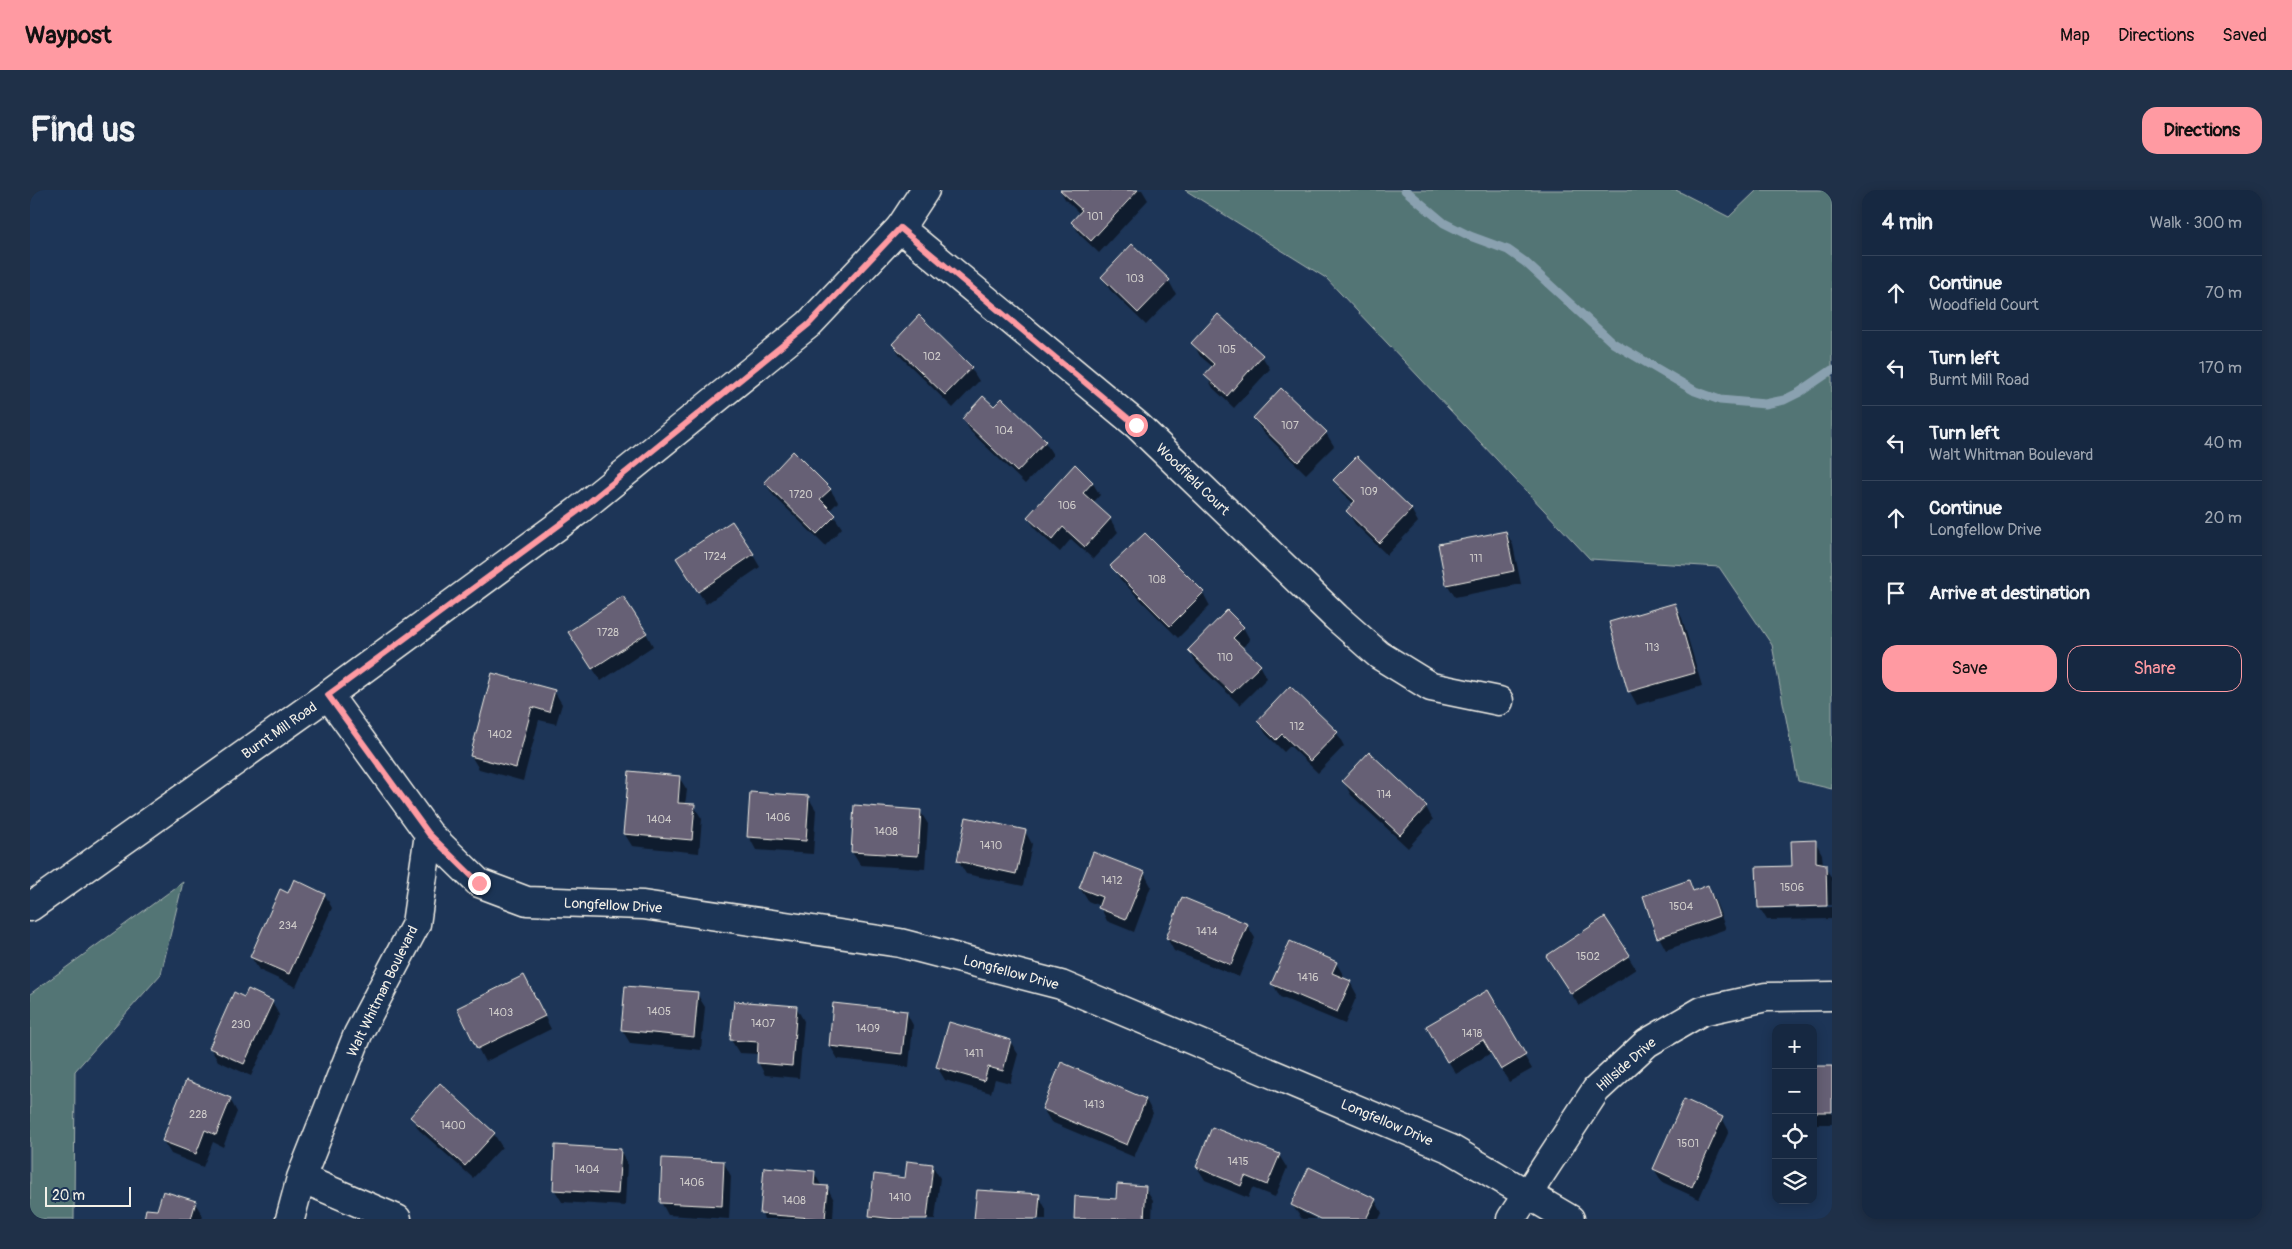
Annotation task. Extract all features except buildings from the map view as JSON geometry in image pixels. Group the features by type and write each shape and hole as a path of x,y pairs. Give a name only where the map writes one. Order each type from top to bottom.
{"street":[{"name":"Burnt Mill Road","path":"30,907 328,695 578,511 809,324 900,228 925,190"},
{"name":"Woodfield Court","path":"900,228 1136,425 1336,617 1379,655 1431,687 1499,701"},
{"path":"328,695 429,834"},
{"name":"Walt Whitman Boulevard","path":"290,1219 301,1178 358,1034 416,924 429,834"},
{"name":"Longfellow Drive","path":"429,834 479,883 527,901 643,905 900,943 1061,985 1450,1149 1570,1219"},
{"name":"Hillside Drive","path":"1510,1219 1526,1192 1596,1090 1648,1043 1702,1011 1766,996 1832,996"},
{"path":"301,1178 397,1219"}],"green space":[{"path":"1185,190 1676,190 1729,217 1757,190 1832,190 1832,789 1798,781 1772,645 1719,567 1590,559 1326,278"},
{"path":"183,882 161,974 75,1071 74,1219 30,1219 30,994"}],"waterway":[{"path":"1405,190 1444,223 1470,236 1508,250 1525,262 1613,343 1695,391 1720,400 1765,404 1784,400 1800,392 1832,370"}],"route":[{"path":"479,883 429,834 328,695 578,511 809,324 900,228 1136,425"}]}
